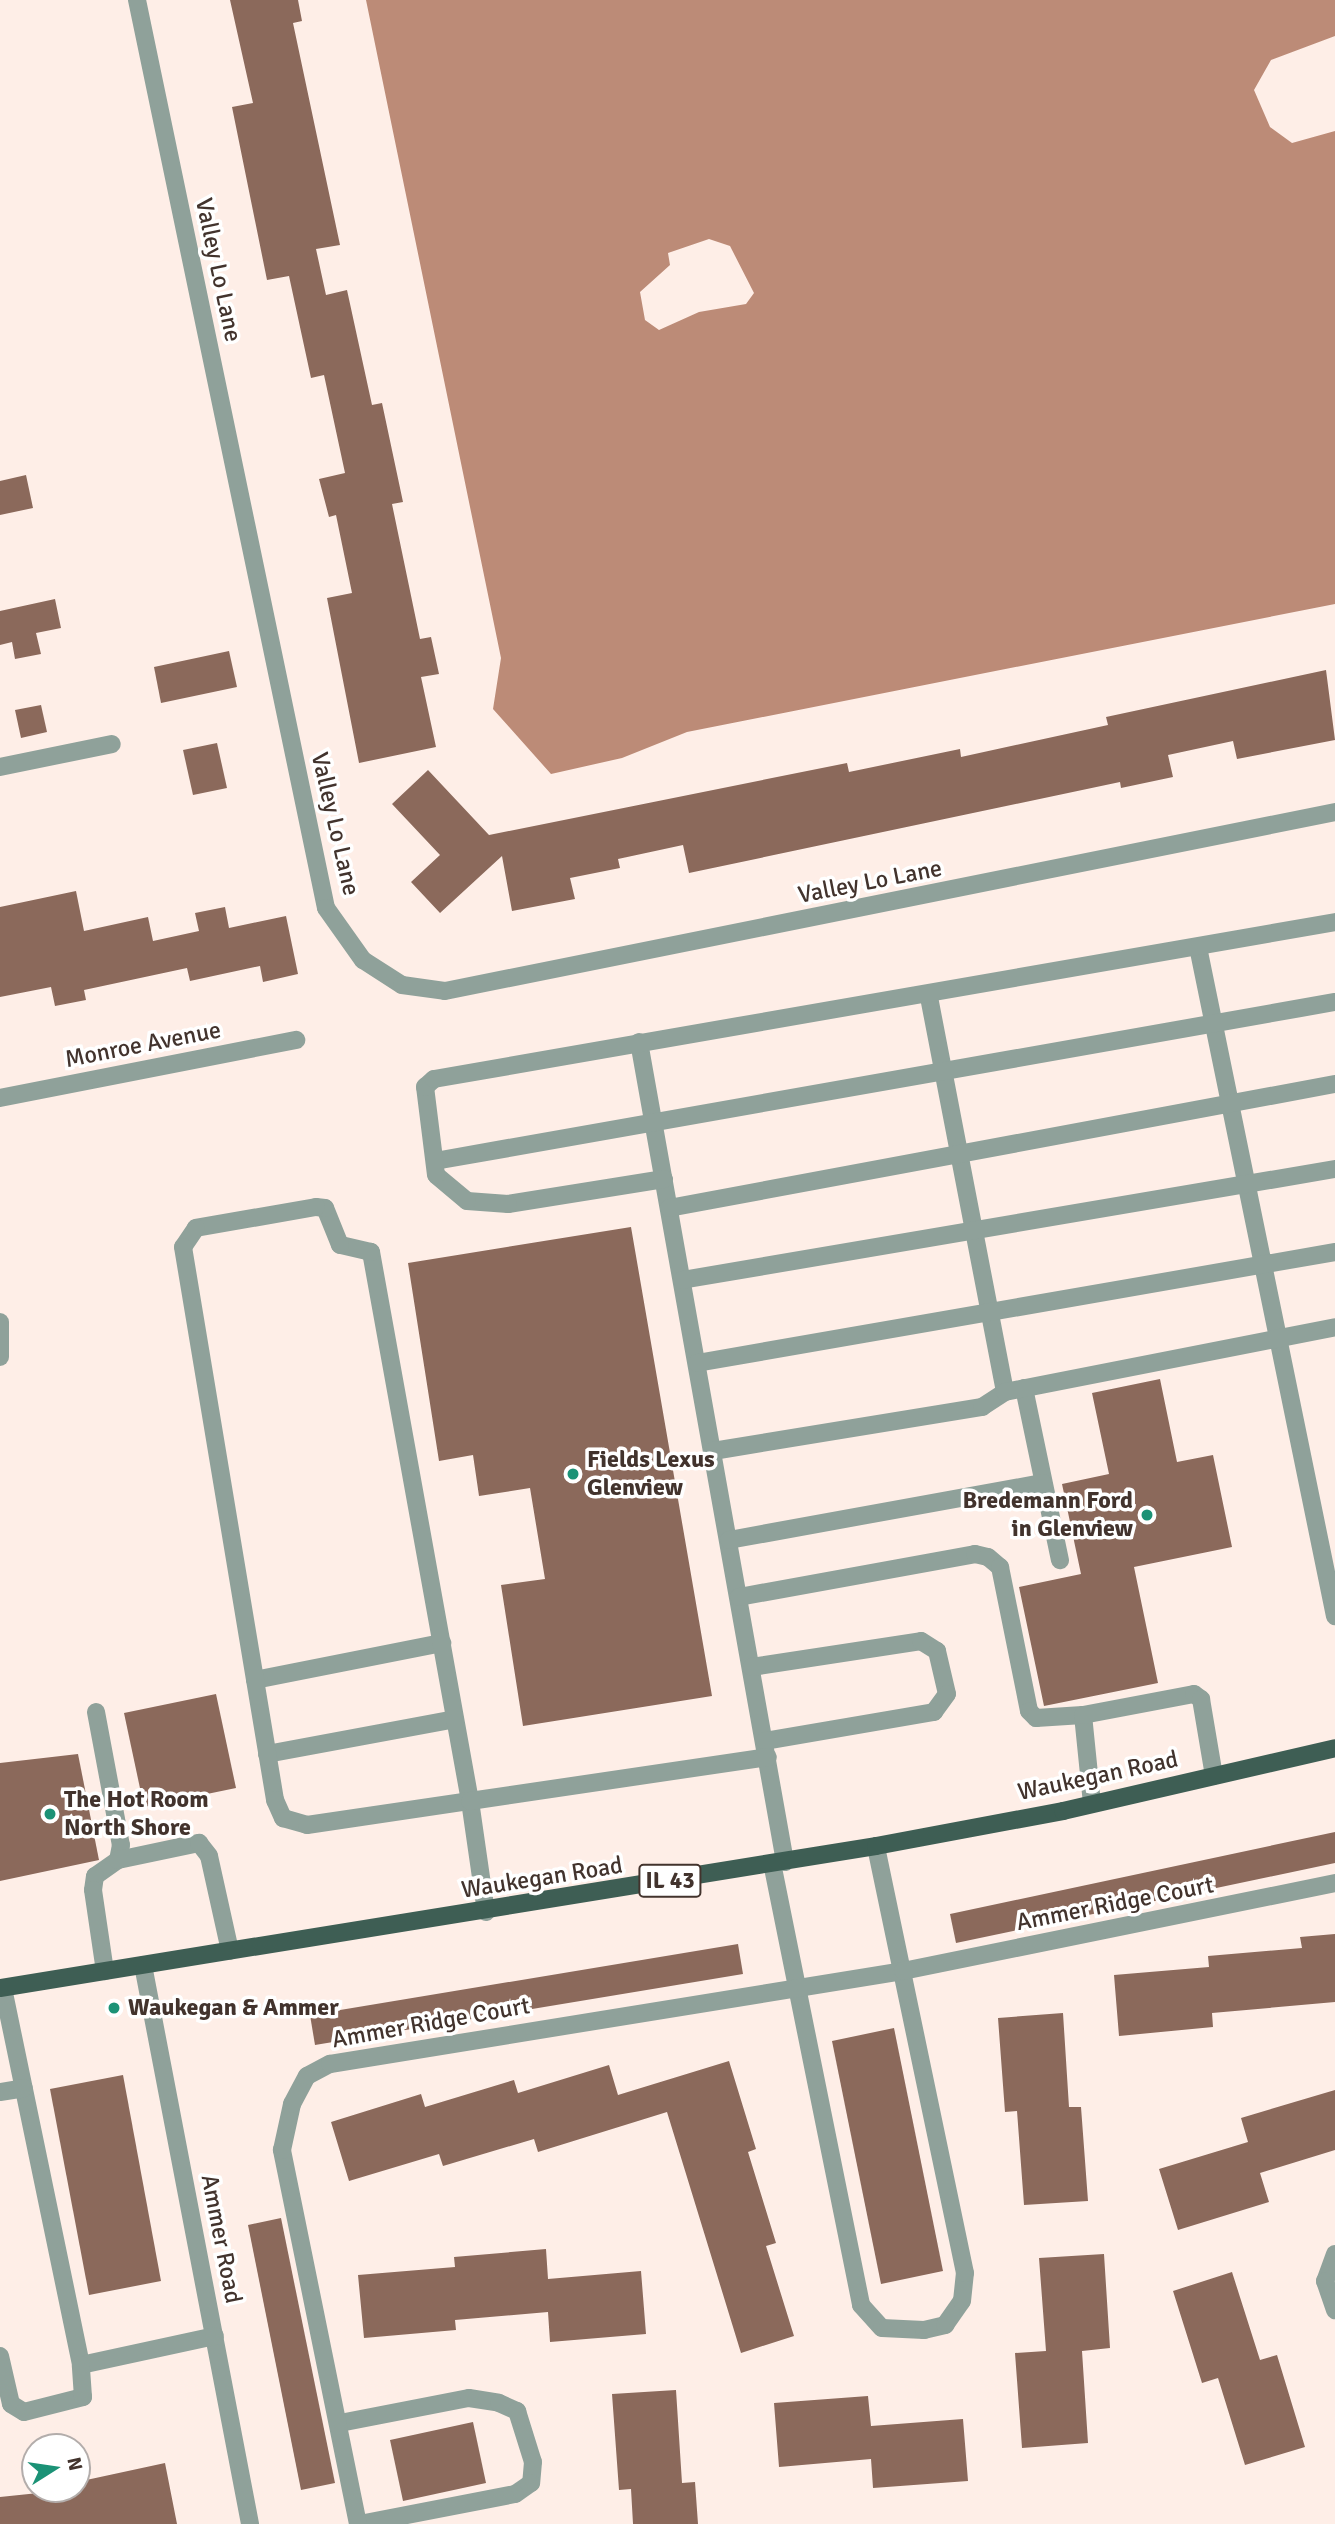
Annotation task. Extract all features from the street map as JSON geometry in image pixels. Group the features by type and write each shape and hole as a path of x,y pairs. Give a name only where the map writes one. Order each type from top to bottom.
{"main road":[{"name":"Waukegan Road","path":"1,1988 486,1912 876,1846 1092,1804 1335,1748"}],"street":[{"name":"Valley Lo Lane","path":"137,0 326,908 363,960 402,985 445,991 1335,812"},
{"path":"0,767 112,744"},
{"path":"663,1179 485,1206 443,1184 435,1161 424,1097 434,1079 639,1042 929,997 1335,922"},
{"path":"1198,947 1335,1616"},
{"path":"929,997 1004,1392"},
{"path":"435,1161 943,1074 1335,1002"},
{"name":"Monroe Avenue","path":"0,1098 296,1040"},
{"path":"639,1042 767,1749 794,1987 861,2305 882,2328 924,2330 945,2325 962,2301 965,2273 876,1846"},
{"path":"669,1208 1335,1084"},
{"path":"682,1280 1335,1169"},
{"path":"486,1912 470,1801 456,1719 371,1252 340,1245 325,1209 214,1222 185,1236 183,1247 275,1800 291,1824 470,1801 767,1749 934,1712 947,1695 937,1651 921,1641 752,1667"},
{"path":"697,1363 990,1317 1335,1252"},
{"path":"0,1322 0,1357"},
{"path":"713,1451 982,1406 1004,1392 1335,1327"},
{"path":"1024,1388 1060,1560"},
{"path":"729,1541 1042,1483"},
{"path":"739,1597 975,1554 1000,1567 1029,1711 1035,1718 1083,1715 1194,1694 1201,1699 1214,1776"},
{"path":"255,1680 442,1643"},
{"path":"96,1712 121,1845 118,1860"},
{"path":"1083,1715 1092,1804"},
{"path":"267,1754 456,1719"},
{"path":"105,1971 93,1890 95,1876 118,1860 199,1843 209,1856 230,1951"},
{"name":"Ammer Ridge Court","path":"340,2423 469,2398 517,2411 529,2441 531,2483 515,2494 359,2524 282,2150 292,2104 307,2076 330,2064 903,1971 1335,1884"},
{"name":"Ammer Road","path":"143,1965 250,2524"},
{"path":"0,2356 10,2404 24,2412 83,2397 81,2365 1,1988"},
{"path":"0,2092 24,2088"},
{"path":"1335,2254 1325,2281 1335,2310"},
{"path":"81,2365 215,2336"}],"shaded area":[{"path":"366,0 1335,0 1335,36 1271,60 1254,90 1270,127 1292,143 1335,131 1335,604 687,732 622,758 551,774 493,709 501,658","holes":["709,239 730,246 754,293 746,304 699,312 659,330 645,320 640,292 670,265 668,253"]}],"building":[{"path":"230,0 298,0 302,21 293,23 340,245 316,249 326,295 347,290 372,405 382,403 403,502 392,504 420,639 431,637 439,674 421,677 436,747 359,763 327,598 352,593 336,515 329,517 319,479 345,473 324,375 311,378 289,276 267,280 232,107 253,103"},
{"path":"26,475 33,508 0,515 0,481"},
{"path":"55,599 61,628 36,633 41,654 15,659 12,642 0,645 0,611"},
{"path":"229,651 237,687 161,703 154,667"},
{"path":"1326,670 1335,740 1237,759 1233,741 1168,755 1173,777 1121,788 1120,782 689,873 683,845 618,859 620,868 570,878 575,899 512,911 502,856 440,913 411,882 440,855 392,804 428,770 489,835 847,763 849,772 960,749 961,757 1108,725 1106,717"},
{"path":"41,705 47,732 21,738 15,710"},
{"path":"217,743 227,788 193,795 183,750"},
{"path":"76,891 84,931 148,917 153,941 199,931 195,913 225,907 229,928 286,916 298,974 263,982 260,966 190,981 187,968 84,990 86,1000 55,1006 51,987 0,997 0,907"},
{"name":"Fields Lexus Glenview","path":"631,1227 712,1696 523,1726 501,1585 545,1579 530,1488 479,1496 473,1455 439,1461 408,1263"},
{"name":"Bredemann Ford in Glenview","path":"1160,1379 1177,1462 1213,1455 1232,1547 1134,1567 1158,1683 1044,1706 1019,1587 1081,1574 1062,1484 1109,1474 1092,1393"},
{"path":"216,1694 236,1788 144,1807 124,1713"},
{"path":"78,1754 99,1860 0,1881 0,1763"},
{"path":"1335,1832 1335,1863 956,1943 950,1914"},
{"path":"1335,1934 1335,2002 1212,2013 1213,2027 1119,2036 1114,1975 1209,1967 1208,1956 1302,1948 1300,1937"},
{"path":"738,1944 743,1974 315,2045 310,2015"},
{"path":"1063,2013 1069,2107 1081,2107 1088,2201 1024,2205 1017,2111 1005,2112 998,2018"},
{"path":"894,2028 943,2271 881,2284 832,2041"},
{"path":"729,2061 756,2149 748,2152 776,2243 766,2246 794,2336 741,2353 667,2112 538,2152 534,2139 443,2166 439,2154 349,2181 331,2122 421,2094 425,2107 514,2080 518,2093 609,2065 618,2095"},
{"path":"123,2075 161,2281 89,2295 50,2089"},
{"path":"1335,2090 1335,2150 1260,2173 1269,2202 1178,2230 1159,2169 1248,2142 1241,2118"},
{"path":"281,2218 335,2483 301,2490 248,2225"},
{"path":"546,2249 548,2279 641,2271 646,2334 550,2342 548,2312 455,2320 456,2330 364,2338 358,2275 455,2267 454,2257"},
{"path":"1104,2254 1110,2348 1082,2351 1088,2443 1022,2448 1015,2353 1046,2351 1039,2258"},
{"path":"1232,2272 1260,2360 1277,2355 1305,2447 1245,2465 1218,2378 1202,2383 1173,2291"},
{"path":"676,2390 682,2483 695,2482 698,2524 633,2524 631,2489 619,2490 612,2394"},
{"path":"868,2396 871,2426 963,2419 968,2481 873,2488 871,2459 779,2467 774,2403"},
{"path":"473,2422 486,2483 403,2501 390,2440"},
{"path":"165,2463 177,2524 0,2524 0,2497 21,2495 21,2503 91,2503 91,2479"}],"place":[{"name":"Fields Lexus Glenview","path":"573,1474"},
{"name":"Bredemann Ford in Glenview","path":"1147,1515"},
{"name":"The Hot Room North Shore","path":"50,1814"},
{"name":"Waukegan & Ammer","path":"114,2008"}]}
